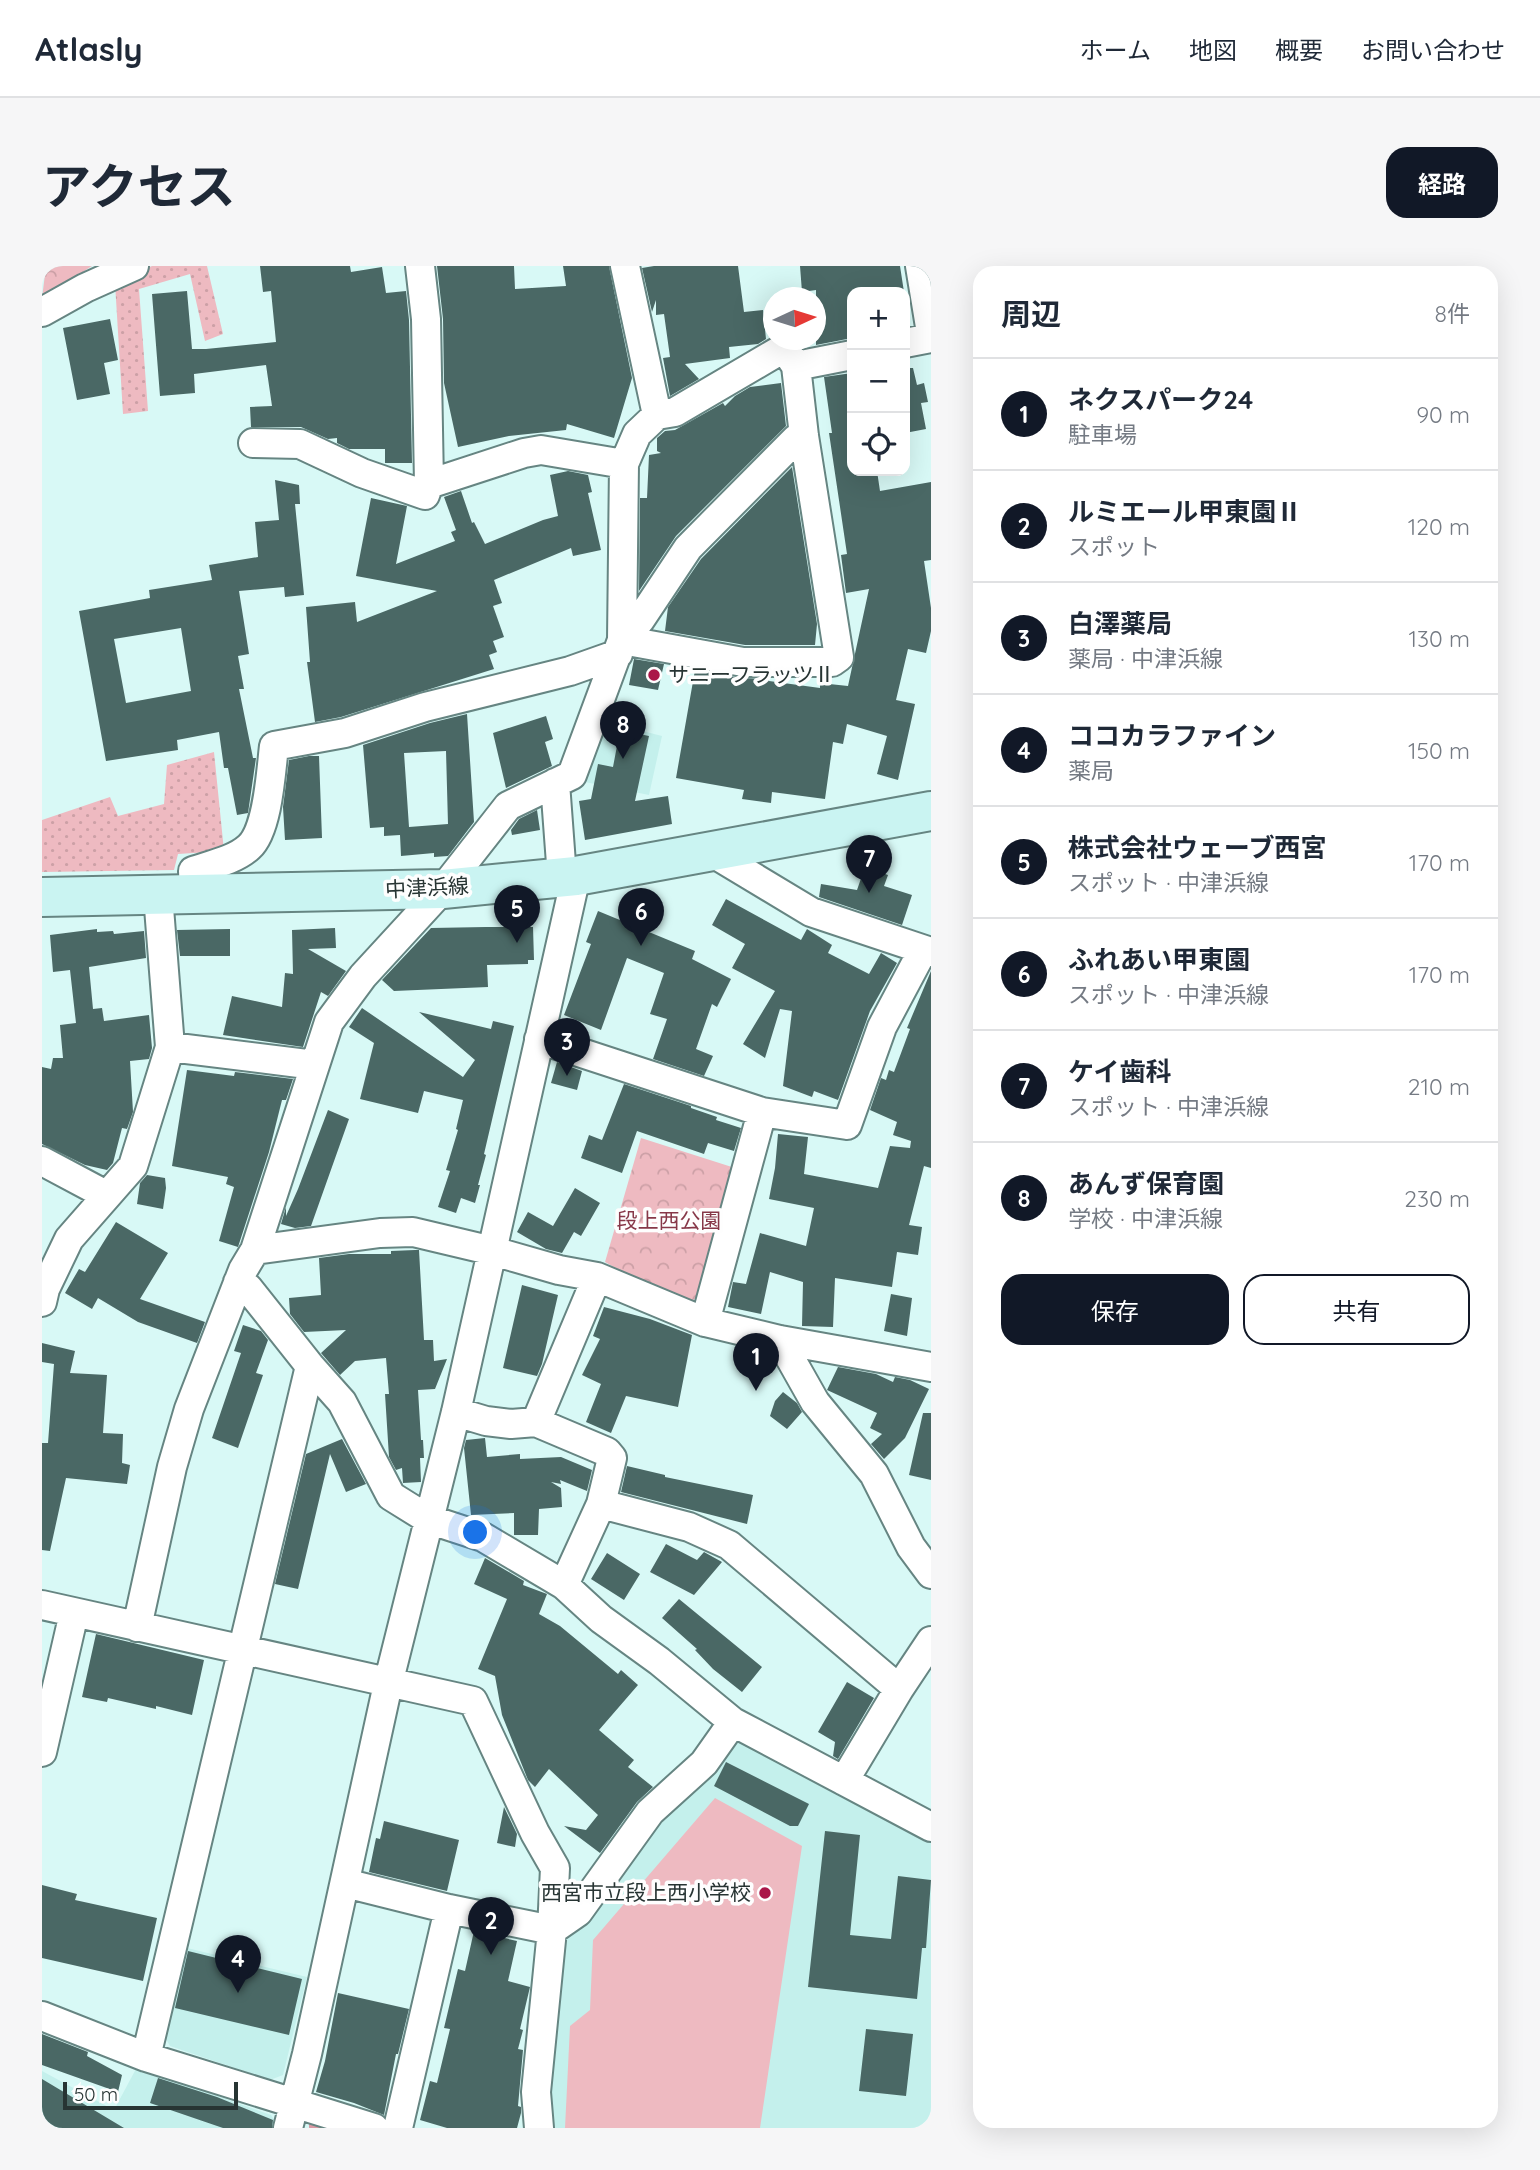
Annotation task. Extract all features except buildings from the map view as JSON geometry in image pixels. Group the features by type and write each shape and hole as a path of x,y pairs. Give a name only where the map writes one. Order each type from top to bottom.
{"street":[{"path":"253,443 300,443 362,474 425,495 429,484 426,319 420,266"},
{"path":"625,266 657,415"},
{"path":"910,342 931,335 920,266"},
{"path":"42,312 120,269"},
{"path":"42,1302 45,1289 69,1238 133,1166 170,1047 176,895 193,871 237,855 251,845 267,808 274,746 345,733 425,707 570,671 620,647 743,662 832,662 839,657 804,436 796,366 785,348 675,412 657,415 637,434 624,464 620,647"},
{"path":"796,366 847,356"},
{"path":"138,1627 172,1467 189,1409 238,1282 255,1250 329,1022 363,976 443,889 508,806 572,775 620,647 688,548 796,439 804,436"},
{"path":"429,484 541,450 624,464"},
{"path":"291,2115 307,2054 388,1684 456,1412 539,1039 569,877 555,783"},
{"name":"中津浜線","path":"42,897 443,889 569,877 713,853 931,811"},
{"path":"539,1039 762,1112 847,1125 883,1027 927,951 811,912 713,853"},
{"path":"170,1047 315,1065"},
{"path":"705,1322 762,1112"},
{"path":"42,1161 106,1195"},
{"path":"255,1250 380,1233 413,1233 597,1277 705,1322 780,1340 931,1367"},
{"path":"536,1422 597,1277"},
{"path":"238,1282 248,1288 342,1402 391,1496 428,1519 483,1537 564,1585 601,1619 659,1661 733,1722 931,1827"},
{"path":"780,1340 815,1402 874,1474 911,1547 931,1574"},
{"path":"146,2057 310,1366"},
{"path":"456,1412 486,1421 511,1424 536,1422 607,1452 612,1458 601,1504 564,1585"},
{"path":"601,1504 689,1527 729,1545 899,1689"},
{"path":"42,1605 473,1701 555,1868 552,1930 536,2092 539,2128"},
{"path":"42,1752 74,1613"},
{"path":"844,1781 931,1641"},
{"path":"345,1883 449,1909 552,1930 578,1912 650,1812 704,1763 733,1722"},
{"path":"398,2128 449,1909"},
{"path":"42,2017 291,2115 374,2128"}],"shaded area":[{"path":"603,721 662,736 649,795 580,781"},
{"name":"西宮市立段上西小学校","path":"733,1733 931,1841 931,2128 549,2128 547,2093 562,1946 654,1819"},
{"path":"183,1947 307,1977 283,2075 270,2080 170,2046 163,2034"},
{"path":"137,2067 271,2115 275,2121 272,2128 42,2128 42,2071 114,2110"}],"green space":[{"path":"46,266 92,266 42,298"},
{"path":"152,266 207,266 223,334 205,341 190,274 139,289 148,411 123,414 115,283"},
{"path":"214,752 224,851 178,854 174,870 42,872 42,820 110,797 118,816 164,804 167,765"},
{"name":"段上西公園","path":"641,1138 735,1168 698,1297 683,1306 605,1262"},
{"path":"715,1798 802,1846 760,2128 565,2128 570,2026 590,2010 593,1940"}],"waterway":[{"path":"321,2126 326,2128"}],"place":[{"name":"サニーフラッツⅡ","path":"654,675"},
{"name":"あんず保育園","path":"623,759"},
{"name":"ケイ歯科","path":"869,893"},
{"name":"株式会社ウェーブ西宮","path":"517,943"},
{"name":"ふれあい甲東園","path":"641,946"},
{"name":"白澤薬局","path":"567,1076"},
{"name":"ネクスパーク24","path":"756,1391"},
{"name":"西宮市立段上西小学校","path":"765,1893"},
{"name":"ルミエール甲東園Ⅱ","path":"491,1955"},
{"name":"ココカラファイン","path":"238,1993"}]}
